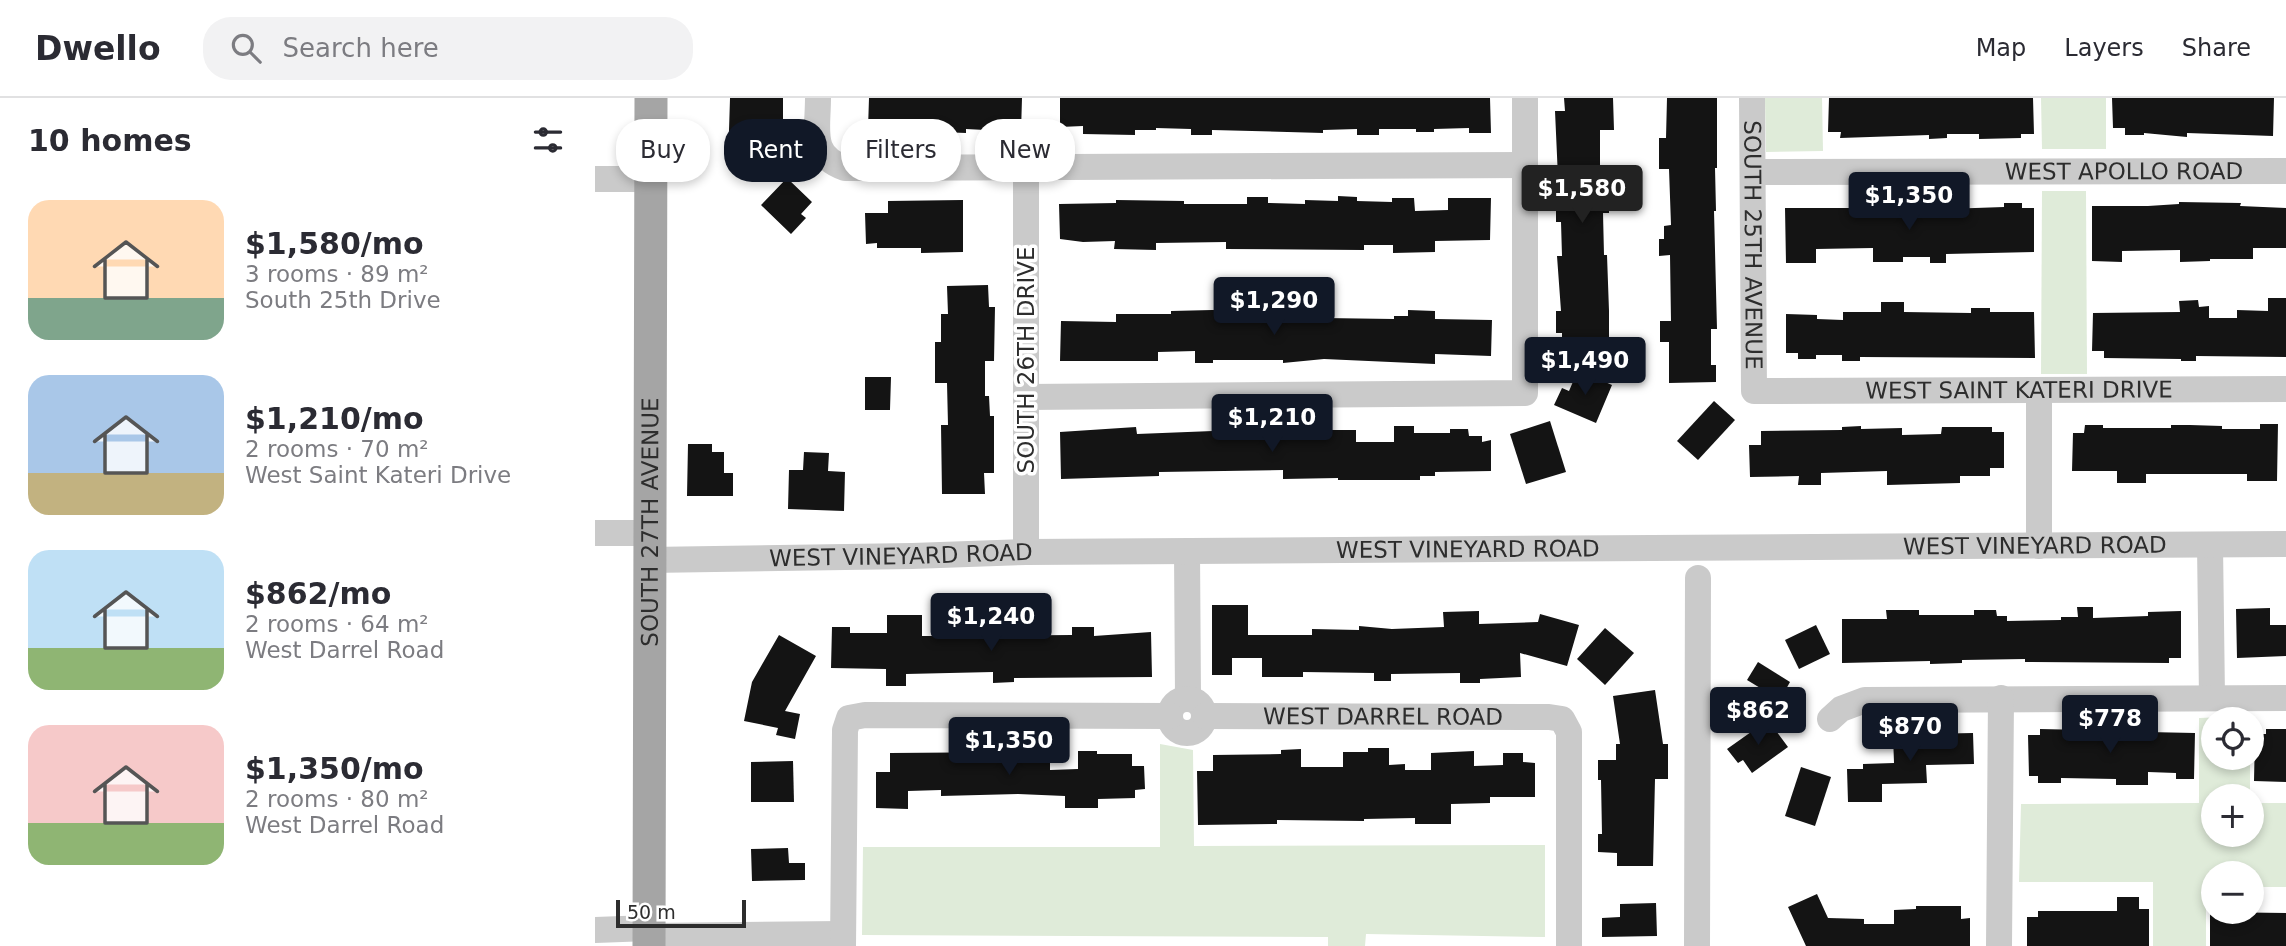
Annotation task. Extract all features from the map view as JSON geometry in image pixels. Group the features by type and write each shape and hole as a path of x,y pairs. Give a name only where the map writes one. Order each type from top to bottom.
{"main road":[{"name":"SOUTH 27TH AVENUE","path":"651,98 651,119"},
{"name":"SOUTH 27TH AVENUE","path":"649,937 651,182"}],"street":[{"path":"818,98 820,150 824,158 845,168 975,169"},
{"path":"1026,397 1525,393 1525,98"},
{"name":"SOUTH 25TH AVENUE","path":"1752,98 1754,391"},
{"path":"1075,169 1525,165"},
{"name":"WEST APOLLO ROAD","path":"1753,172 2286,171"},
{"path":"595,179 616,179"},
{"name":"SOUTH 26TH DRIVE","path":"1025,182 1026,552"},
{"name":"WEST SAINT KATERI DRIVE","path":"1754,391 2286,389"},
{"path":"2039,390 2039,546"},
{"name":"WEST VINEYARD ROAD","path":"595,533 649,546 912,556 1026,552 2286,544"},
{"path":"2210,545 2212,698"},
{"path":"1187,551 1187,710"},
{"path":"1697,946 1698,578"},
{"path":"1999,946 2001,698"},
{"path":"1830,719 1841,709 1865,700 2286,698"},
{"name":"WEST DARREL ROAD","path":"843,940 845,730 849,718 865,715 1187,710 1562,719 1569,732 1569,946"},
{"path":"595,930 649,937 843,940"}],"green space":[{"path":"1765,98 1822,98 1823,151 1766,152"},
{"path":"2041,98 2106,98 2106,149 2042,149"},
{"path":"2042,191 2086,191 2087,374 2041,374"},
{"path":"2199,718 2201,770 2250,770 2250,784 2201,784 2201,847 2264,847 2264,803 2286,803 2286,887 2264,887 2264,861 2201,861 2201,924 2206,924 2206,946 2153,946 2153,882 2019,882 2021,804 2199,803"},
{"path":"1160,744 1193,750 1194,846 1545,845 1545,937 1366,934 1365,946 1328,946 1328,937 862,935 863,847 1160,847"}],"building":[{"path":"730,98 783,98 783,119 729,119"},
{"path":"869,98 1022,98 1021,119 975,119 975,129 966,129 966,133 961,133 961,119 868,119"},
{"path":"1060,98 1490,98 1491,133 1469,133 1469,128 1434,129 1434,132 1379,129 1379,135 1357,135 1357,129 1323,130 1323,133 1212,130 1212,135 1191,135 1191,129 1156,128 1135,130 1135,135 1083,134 1083,126 1075,126 1075,119 1060,119"},
{"path":"1564,98 1613,98 1614,130 1600,130 1600,199 1609,199 1609,213 1603,213 1609,338 1603,337 1603,352 1562,352 1562,333 1556,333 1556,311 1561,311 1557,256 1562,256 1561,222 1556,222 1556,200 1559,200 1555,111 1565,111"},
{"path":"1667,98 1717,98 1714,211 1717,329 1711,329 1711,365 1716,365 1716,382 1669,383 1669,342 1660,342 1660,321 1671,321 1670,255 1659,256 1659,239 1664,239 1664,226 1671,225 1669,169 1659,169 1659,138 1666,138"},
{"path":"1829,98 2033,98 2034,134 2021,134 2021,138 1979,139 1979,134 1947,134 1947,138 1929,139 1929,135 1840,138 1841,132 1828,132"},
{"path":"2112,98 2274,98 2273,136 2187,133 2187,137 2144,133 2125,135 2125,128 2113,128"},
{"path":"783,182 791,182 812,202 801,214 806,218 791,234 761,205"},
{"path":"1338,196 1357,197 1357,201 1392,202 1392,198 1414,198 1415,211 1448,210 1448,198 1491,198 1490,240 1435,241 1435,252 1393,253 1393,245 1364,245 1364,250 1226,249 1226,242 1156,243 1156,250 1114,249 1115,241 1083,242 1060,239 1059,204 1116,203 1116,200 1247,204 1247,197 1268,197 1268,203 1305,204 1305,200 1338,201"},
{"path":"963,200 963,252 921,253 921,248 877,248 877,243 866,244 865,213 888,213 888,201"},
{"path":"2179,202 2241,203 2240,206 2286,208 2286,248 2253,248 2253,259 2180,262 2180,250 2122,251 2122,262 2092,261 2092,206 2148,206"},
{"path":"2004,203 2022,203 2022,208 2034,208 2034,252 1946,254 1946,263 1930,263 1930,257 1903,257 1903,262 1873,262 1873,248 1816,249 1816,263 1786,263 1785,208 1890,206 1890,209 1917,210 2004,207"},
{"path":"988,285 989,307 995,307 994,361 985,361 985,396 989,396 990,416 994,416 994,473 984,473 985,494 942,494 941,425 948,425 947,383 935,383 935,342 941,342 941,314 948,314 947,286"},
{"path":"2268,298 2286,298 2286,357 2196,356 2196,361 2181,361 2104,358 2104,351 2092,351 2093,313 2180,312 2179,301 2198,300 2199,307 2209,306 2209,318 2237,318 2237,310 2268,311"},
{"path":"1881,302 1904,302 1904,312 1971,313 1971,308 1990,308 1990,312 2034,312 2035,358 1860,357 1860,361 1842,361 1842,355 1816,355 1816,359 1798,359 1798,353 1786,353 1786,314 1817,315 1817,319 1843,320 1843,312 1881,312"},
{"path":"1408,310 1435,311 1435,319 1492,320 1491,356 1435,354 1435,364 1324,359 1283,363 1283,360 1213,360 1213,363 1195,363 1195,351 1158,352 1158,361 1060,361 1061,321 1116,322 1116,314 1171,314 1171,311 1268,311 1269,314 1323,313 1324,318 1394,319 1394,316 1408,316"},
{"path":"1578,370 1612,385 1596,423 1554,405 1562,388 1569,391"},
{"path":"865,377 891,377 890,410 865,410"},
{"path":"1714,401 1735,420 1698,460 1677,441"},
{"path":"1550,421 1566,472 1526,484 1510,434"},
{"path":"2260,424 2278,424 2277,481 2247,481 2247,474 2146,474 2146,483 2117,483 2117,471 2072,471 2073,433 2084,433 2085,425 2103,425 2103,428 2171,428 2171,425 2190,425 2222,426 2222,429 2260,429"},
{"path":"1394,426 1414,426 1414,433 1450,433 1450,429 1468,429 1469,436 1482,436 1482,442 1491,440 1491,471 1435,472 1435,476 1420,476 1420,480 1283,479 1283,470 1159,472 1159,476 1061,479 1060,432 1136,427 1137,434 1282,432 1324,428 1356,430 1356,442 1394,442"},
{"path":"1861,426 1861,429 1902,428 1902,435 1941,434 1942,427 1992,427 1992,432 2004,432 2004,468 1990,468 1990,476 1960,476 1960,483 1887,485 1887,471 1821,473 1821,485 1798,485 1799,476 1750,477 1749,445 1761,445 1761,431 1842,430 1842,427"},
{"path":"688,444 712,444 712,452 724,452 724,473 733,473 733,496 687,496"},
{"path":"804,452 829,453 828,471 845,472 844,511 788,509 789,470 803,470"},
{"path":"1212,605 1248,605 1248,635 1312,635 1312,629 1359,630 1359,626 1392,629 1444,627 1443,612 1479,611 1479,624 1538,622 1540,614 1579,625 1567,666 1520,653 1521,677 1480,679 1480,683 1460,683 1460,673 1391,674 1391,681 1374,681 1374,673 1303,672 1303,677 1262,677 1262,658 1232,658 1232,675 1212,675"},
{"path":"2077,607 2093,607 2093,618 2148,616 2148,612 2181,611 2181,658 2169,658 2169,663 2025,662 2025,659 1962,660 1962,663 1930,664 1930,661 1842,663 1842,619 1887,619 1886,610 1919,610 1919,615 1974,615 1974,610 1996,610 1997,616 2007,616 2007,621 2061,620 2061,617 2078,617"},
{"path":"2270,608 2270,625 2286,625 2286,656 2237,658 2236,609"},
{"path":"887,615 922,615 922,636 952,636 951,631 968,631 968,636 1072,635 1072,627 1094,627 1094,636 1151,632 1152,677 1014,678 1014,682 993,683 993,672 906,674 906,686 886,686 886,669 831,668 832,627 850,627 850,633 887,633"},
{"path":"1816,625 1830,654 1799,669 1785,640"},
{"path":"1605,628 1634,653 1605,685 1577,659"},
{"path":"779,635 816,656 785,711 800,714 795,739 776,735 778,728 744,721 752,682"},
{"path":"1758,662 1790,682 1780,700 1747,680"},
{"path":"1655,690 1663,744 1668,744 1668,779 1655,779 1653,866 1617,866 1617,853 1598,852 1598,834 1602,834 1598,760 1616,760 1616,744 1620,744 1613,696"},
{"path":"1768,720 1788,747 1752,773 1743,760 1738,763 1727,749"},
{"path":"1925,729 1925,734 1973,733 1974,764 1926,765 1927,783 1882,784 1882,802 1848,802 1847,769 1863,769 1863,764 1894,763 1893,735 1907,734 1907,730"},
{"path":"2040,729 2147,729 2147,732 2195,733 2194,779 2176,779 2176,773 2148,772 2148,785 2116,785 2116,779 2061,778 2061,783 2038,783 2038,776 2029,776 2028,735 2040,735"},
{"path":"2266,729 2286,729 2286,782 2254,781 2254,770 2264,770"},
{"path":"1368,748 1389,748 1389,765 1405,764 1405,770 1431,770 1431,753 1474,751 1474,766 1503,765 1503,753 1523,753 1523,762 1535,763 1535,797 1490,797 1490,803 1451,804 1451,824 1415,824 1415,818 1364,821 1277,820 1277,824 1198,825 1197,771 1213,771 1213,755 1281,754 1281,750 1301,749 1301,767 1343,767 1343,752 1368,752"},
{"path":"1019,749 1050,750 1050,770 1078,769 1078,751 1132,754 1132,766 1144,766 1145,789 1135,790 1135,798 1098,799 1098,808 1065,808 1065,796 941,796 941,790 908,791 908,809 876,808 876,772 890,772 890,753 1019,752"},
{"path":"793,761 794,802 751,802 751,762"},
{"path":"1801,767 1831,777 1815,826 1785,816"},
{"path":"788,848 789,863 805,863 805,880 752,881 751,849"},
{"path":"1817,894 1828,918 1864,919 1864,924 1894,924 1894,910 1916,909 1916,906 1961,906 1961,919 1970,918 1970,946 1806,946 1788,907"},
{"path":"2117,897 2139,897 2139,909 2149,909 2149,946 2027,946 2027,917 2038,917 2038,911 2117,911"},
{"path":"1656,903 1657,936 1602,937 1602,918 1620,917 1620,904"},
{"path":"2264,913 2286,913 2286,946 2210,946 2210,924 2264,924"}]}
